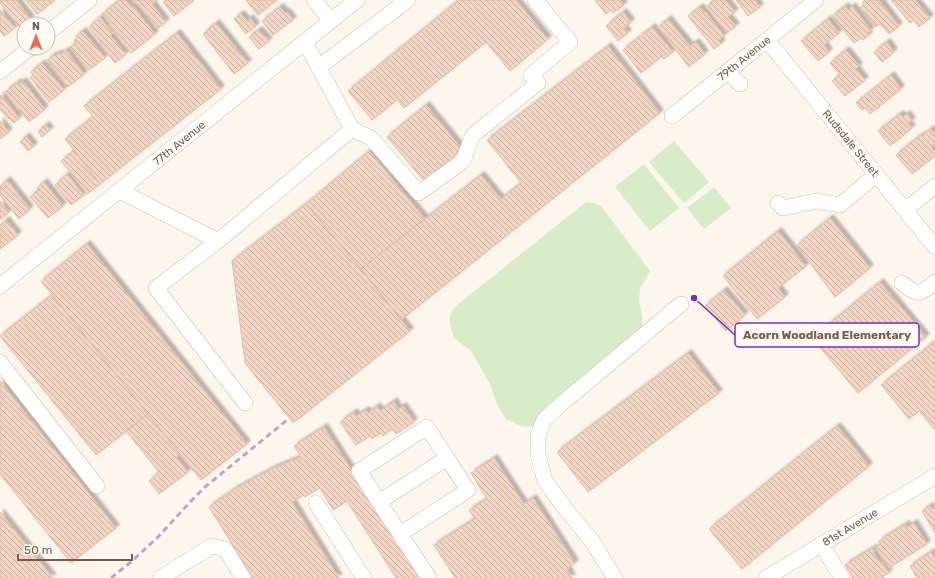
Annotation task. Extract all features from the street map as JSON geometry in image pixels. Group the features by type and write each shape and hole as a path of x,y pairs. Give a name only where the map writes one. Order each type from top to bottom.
{"street":[{"path":"56,27 89,0"},
{"path":"314,0 331,22"},
{"name":"77th Avenue","path":"0,286 357,0"},
{"path":"319,67 408,0"},
{"path":"306,42 352,129 371,138 419,193 463,161 473,135 538,83 531,75 570,42 534,0"},
{"name":"79th Avenue","path":"672,116 816,0"},
{"name":"Rudsdale Street","path":"767,40 935,247"},
{"path":"0,72 20,56"},
{"path":"728,72 740,84"},
{"path":"245,403 156,288 218,241 352,129"},
{"path":"778,203 784,208 816,201 840,205 876,175"},
{"path":"905,210 935,186"},
{"path":"120,191 218,241"},
{"path":"902,282 914,292 923,292 935,282"},
{"path":"615,578 592,541 545,481 538,455 538,436 544,420 561,404 681,304"},
{"path":"0,362 97,486"},
{"path":"400,534 468,490 427,427 359,471 379,502 400,534 429,578"},
{"path":"379,502 447,458"},
{"name":"81st Avenue","path":"766,578 935,476"},
{"path":"316,503 364,578"},
{"path":"821,544 842,578"},
{"path":"160,578 212,546 225,549 244,578"}],"green space":[{"path":"674,141 709,182 684,203 649,162"},
{"path":"644,164 679,208 650,231 615,187"},
{"path":"714,187 731,208 704,229 687,208"},
{"path":"586,202 601,206 650,271 640,289 639,302 643,327 533,427 521,426 506,419 498,407 491,386 471,351 454,338 450,324 450,315 457,305"}],"building":[{"path":"0,0 16,0 29,16 16,16 16,23 0,3"},
{"path":"26,0 54,0 54,1 37,14"},
{"path":"120,0 126,0 131,7 133,6 155,34 131,53 108,25 110,24 102,14"},
{"path":"132,0 157,0 152,4 166,22 157,29 138,4 137,5"},
{"path":"166,0 194,0 174,16 163,2"},
{"path":"246,0 277,0 258,15"},
{"path":"459,0 516,0 548,39 510,71 486,42 404,108 397,100 372,120 348,91"},
{"path":"595,0 620,0 624,5 613,13 611,10 606,14"},
{"path":"715,0 725,0 735,12 728,17 736,26 727,33 706,7"},
{"path":"736,0 755,0 760,7 748,16"},
{"path":"865,0 879,0 899,26 889,34 880,24 876,27 860,8 864,4 863,2"},
{"path":"891,0 915,0 930,18 919,27 914,20 910,23"},
{"path":"845,6 848,10 852,6 871,30 867,33 869,35 863,40 861,38 854,43 832,16"},
{"path":"280,7 286,13 287,12 293,20 273,35 262,21"},
{"path":"700,7 704,12 705,11 724,36 719,40 722,43 714,49 688,16"},
{"path":"0,10 15,28 4,36 0,31"},
{"path":"623,12 631,22 624,28 628,33 618,41 606,26"},
{"path":"241,14 247,21 250,18 256,26 246,34 234,19"},
{"path":"100,17 113,34 111,36 126,54 115,63 89,27"},
{"path":"668,19 690,46 696,42 705,54 689,67 658,27"},
{"path":"828,19 839,33 824,45 829,52 818,61 801,41"},
{"path":"216,23 248,63 234,74 203,34"},
{"path":"652,27 673,52 664,59 662,56 641,73 623,50"},
{"path":"259,30 269,41 259,49 249,37"},
{"path":"83,31 105,58 89,70 70,47 76,43 74,40 77,37 76,36"},
{"path":"177,33 221,89 100,184 65,139 93,117 84,106"},
{"path":"887,42 894,52 882,62 874,52"},
{"path":"608,46 660,113 401,320 361,269 481,175 501,199 521,183 487,140"},
{"path":"66,50 84,74 68,87 47,60 59,53 60,55"},
{"path":"846,50 859,66 856,69 865,80 845,96 832,81 840,75 830,63"},
{"path":"42,63 64,90 49,102 30,77 33,75 31,72"},
{"path":"891,75 901,89 870,114 865,108 862,110 856,103"},
{"path":"23,81 45,109 29,122 5,92 18,82 19,84"},
{"path":"1,95 19,118 14,123 9,118 8,119 0,109"},
{"path":"426,105 462,149 424,181 387,137"},
{"path":"900,114 903,117 907,114 912,121 908,123 912,128 890,146 878,131"},
{"path":"0,121 9,132 0,139"},
{"path":"46,125 50,130 42,137 38,131"},
{"path":"931,129 935,134 935,144 931,147 935,152 935,156 912,174 896,155"},
{"path":"26,136 34,146 28,151 20,142"},
{"path":"74,150 100,184 87,194 61,161"},
{"path":"369,151 425,219 361,269 306,204"},
{"path":"67,174 84,195 71,205 55,185"},
{"path":"7,180 30,209 19,219 0,195 0,186"},
{"path":"44,182 63,206 48,218 30,197 39,190 37,188"},
{"path":"0,201 9,212 0,220"},
{"path":"306,204 361,269 410,331 293,423 245,363 232,261"},
{"path":"830,218 870,268 835,297 797,245"},
{"path":"6,220 18,235 0,249 0,225"},
{"path":"778,231 806,266 778,288 785,297 757,319 723,276"},
{"path":"87,244 247,444 201,480 41,281"},
{"path":"880,282 926,337 858,393 812,338"},
{"path":"724,290 745,315 726,331 705,306"},
{"path":"52,295 148,414 96,455 0,336"},
{"path":"935,341 935,430 919,411 909,419 881,385"},
{"path":"688,353 719,393 588,492 557,452"},
{"path":"0,381 116,528 71,563 0,474"},
{"path":"394,401 398,409 403,406 414,422 396,434 392,429 383,436 381,433 372,439 370,436 356,445 340,422 354,412 356,416 366,410 368,413 377,406 380,411"},
{"path":"148,414 180,454 176,457 188,472 159,494 149,481 159,472 126,431"},
{"path":"837,426 869,466 742,569 709,529"},
{"path":"324,427 420,578 396,578 347,501 333,510 320,488 305,497 304,495 292,502 339,578 253,578 209,507 235,489 253,479 274,468 301,457 294,446"},
{"path":"494,458 524,504 533,498 575,563 567,569 572,578 455,578 434,545 475,519 469,510 487,499 471,473"},
{"path":"930,506 932,509 935,507 935,533 922,511"},
{"path":"0,512 53,578 0,578"},
{"path":"914,523 927,544 889,568 875,547 881,544 879,541 906,524 907,527"},
{"path":"873,548 875,551 873,552 889,573 881,578 853,578 845,565"},
{"path":"931,552 935,558 935,578 917,578 910,566"}],"railway":[{"path":"111,578 157,538 205,487 287,420"}],"place":[{"name":"Acorn Woodland Elementary","path":"694,298"}]}
